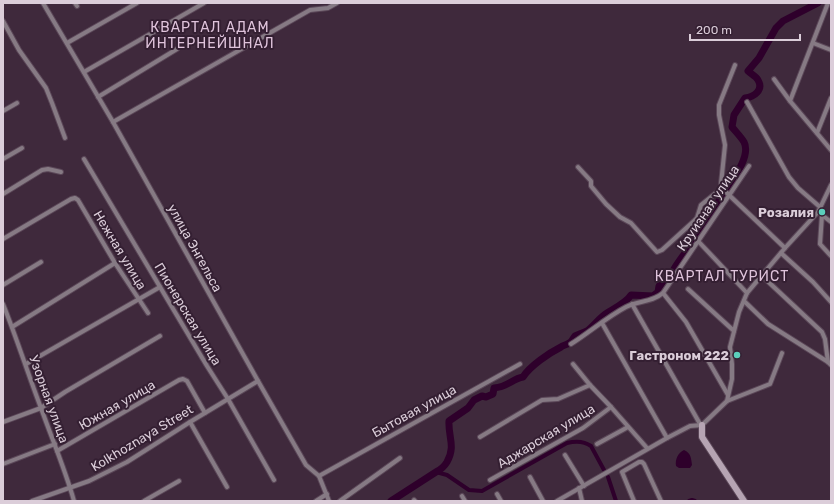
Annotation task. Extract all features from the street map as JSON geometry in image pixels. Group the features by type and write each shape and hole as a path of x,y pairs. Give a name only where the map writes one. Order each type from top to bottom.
{"street":[{"name":"улица Энгельса","path":"43,3 113,122 306,465 319,476 329,501"},
{"path":"67,43 137,3"},
{"path":"84,72 204,3"},
{"path":"113,122 310,10 328,8 337,3"},
{"path":"790,101 828,3"},
{"path":"3,21 19,50 46,88 65,138"},
{"path":"812,43 831,50"},
{"path":"98,97 178,49"},
{"path":"735,65 719,106 719,115 725,146 721,181 722,188 784,248"},
{"path":"774,79 790,101 831,150"},
{"path":"817,133 831,98"},
{"path":"747,102 789,177 822,215 831,222"},
{"path":"3,111 18,103"},
{"path":"3,159 22,148"},
{"name":"Пионерская улица","path":"84,159 228,399 274,480"},
{"name":"Круизная улица","path":"663,293 749,166"},
{"path":"578,167 591,181 592,186 606,204 620,217 632,223 657,252 662,250 694,221 697,218 701,205 722,188"},
{"path":"3,194 42,170 48,169 61,172"},
{"path":"727,401 732,379 730,346 747,293 784,248 819,210 831,185"},
{"name":"Нежная улица","path":"3,239 75,198 78,200 115,263 148,313"},
{"path":"822,215 820,244 831,256"},
{"path":"698,241 747,293"},
{"path":"781,252 813,282 831,302"},
{"path":"3,285 41,262"},
{"path":"12,327 115,263"},
{"path":"762,276 822,332 825,339 830,364"},
{"path":"26,364 160,287"},
{"path":"688,288 734,331"},
{"path":"571,344 626,307 632,304 657,298 663,293 686,322 728,395"},
{"path":"744,301 768,324 830,364"},
{"name":"Узорная улица","path":"3,304 55,444 74,501"},
{"path":"632,304 701,425 702,437 744,501"},
{"path":"602,323 667,438"},
{"path":"3,422 41,408 160,336"},
{"path":"557,501 619,466 647,448 690,426 701,425 727,401 770,384 782,353"},
{"name":"Бытовая улица","path":"319,476 520,364"},
{"path":"573,364 647,448"},
{"name":"Южная улица","path":"57,451 179,380 183,379 187,381 205,413"},
{"name":"Kolkhoznaya Street","path":"32,501 89,481 127,462 258,381"},
{"path":"480,436 542,400 558,399 590,385"},
{"name":"Аджарская улица","path":"490,480 583,428 611,407"},
{"path":"190,422 227,487"},
{"path":"597,444 628,427"},
{"path":"3,464 55,444"},
{"path":"565,455 584,486"},
{"path":"340,501 400,458"},
{"path":"622,472 639,462 642,462 661,501"},
{"path":"619,466 634,501"},
{"path":"530,477 543,501"},
{"path":"144,501 179,481"},
{"path":"579,488 582,501"},
{"path":"316,501 327,494"},
{"path":"497,494 502,501"},
{"path":"462,496 465,501"}],"shaded area":[{"path":"684,450 690,456 692,465 690,468 679,468 676,466 677,456"}],"waterway":[{"path":"727,189 744,160 746,147 740,136 732,127 734,115 745,98 755,95 760,87 760,84 755,76 748,71 759,58 776,28 783,21 818,3"},
{"path":"391,501 444,467 451,451 449,421 468,408 474,400 482,396 486,397 493,394 494,388 503,386 523,377 540,360 572,341 575,336 587,331 604,315 624,302 631,295 653,296 658,292 659,286 668,282 675,267 723,195"},
{"path":"436,472 447,475 469,490 482,491 567,443 576,442 582,442 591,446 604,470"},
{"path":"608,477 616,501"},
{"path":"689,501 695,501"}],"place":[{"name":"Розалия","path":"822,212"},
{"name":"Гастроном 222","path":"737,355"}],"district":[{"name":"КВАРТАЛ АДАМ ИНТЕРНЕЙШНАЛ","path":"210,36"},
{"name":"КВАРТАЛ ТУРИСТ","path":"722,276"}]}
